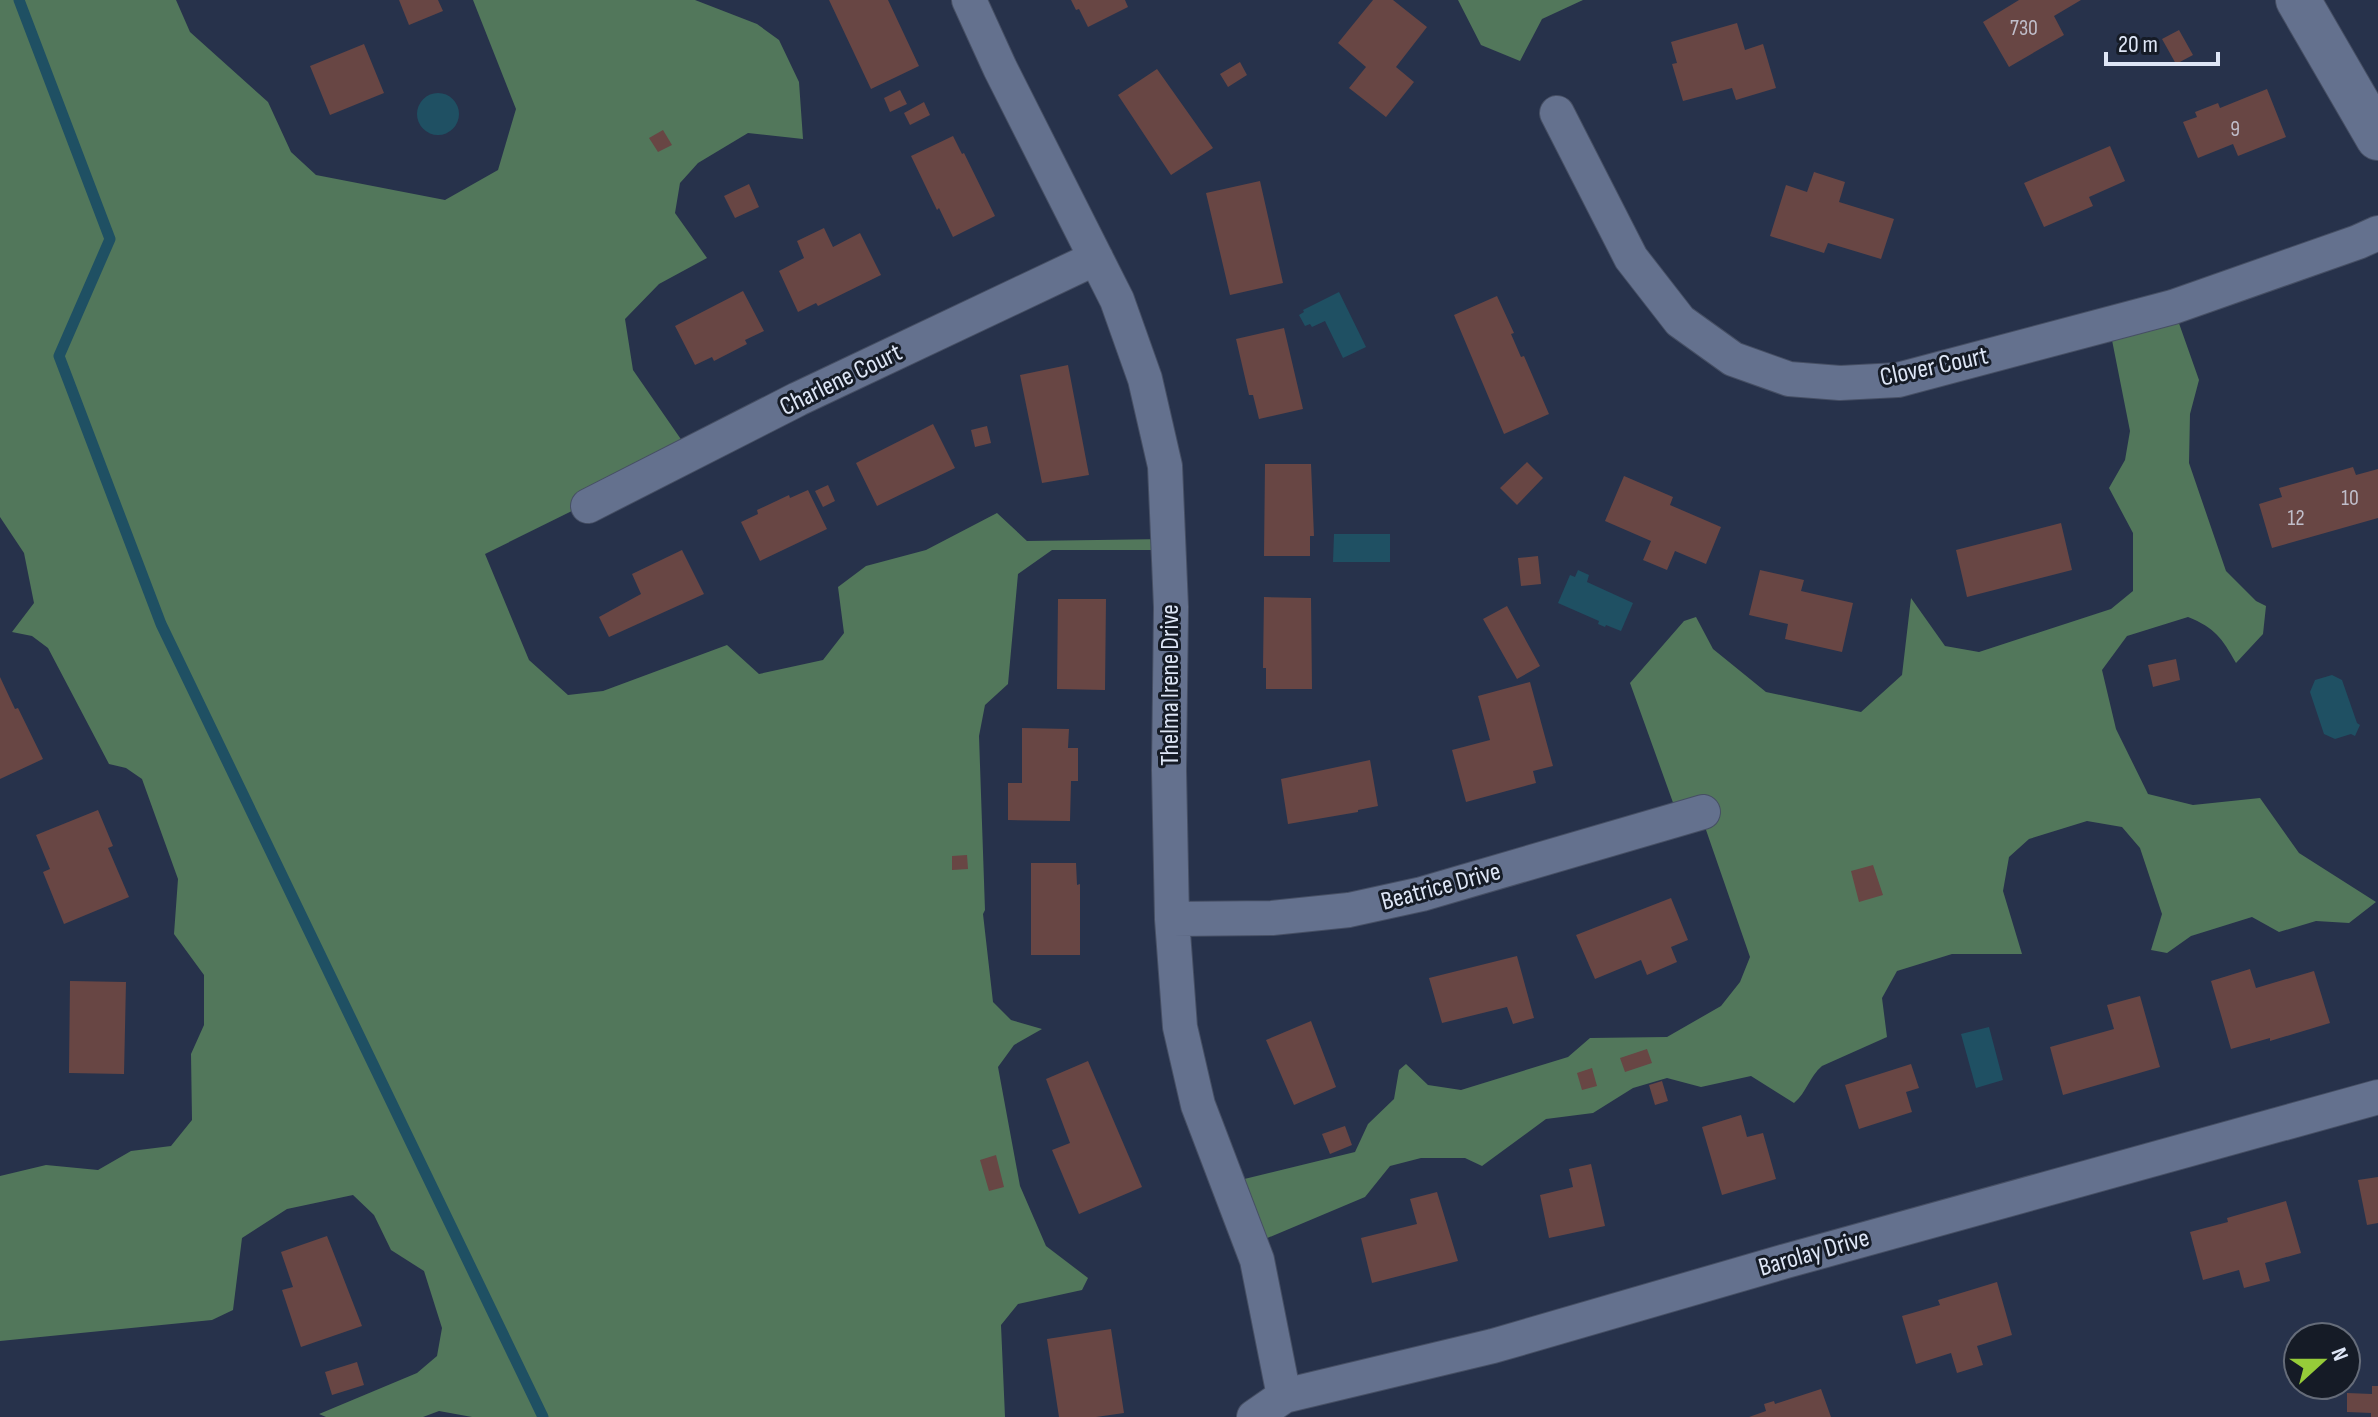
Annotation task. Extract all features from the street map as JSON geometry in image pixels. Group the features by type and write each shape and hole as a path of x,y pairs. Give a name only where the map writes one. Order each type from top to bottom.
{"street":[{"name":"Thelma Irene Drive","path":"969,0 1117,300 1145,379 1165,466 1171,607 1169,770 1172,919 1180,1027 1198,1105 1257,1260 1284,1396"},
{"path":"2298,0 2378,138"},
{"name":"Clover Court","path":"1557,113 1631,258 1680,321 1733,359 1789,379 1840,383 1898,380 2173,307 2378,233"},
{"name":"Charlene Court","path":"588,506 798,399 1096,258"},
{"name":"Beatrice Drive","path":"1172,919 1272,918 1349,910 1422,894 1703,812"},
{"name":"Barolay Drive","path":"1254,1417 1284,1396 1493,1346 1786,1261 2378,1097"}],"green space":[{"path":"0,0 176,0 190,32 268,102 291,152 316,175 445,200 498,170 516,109 473,0 695,0 757,24 779,40 799,82 803,139 748,133 698,163 680,183 675,213 707,258 659,284 625,319 633,370 687,448 683,456 485,554 529,660 568,695 603,691 727,645 759,674 823,660 844,633 838,587 866,566 926,550 997,513 1027,541 1166,539 1165,550 1052,550 1018,574 1008,684 985,705 979,736 983,914 993,1002 1011,1020 1042,1029 1014,1045 998,1067 1020,1186 1046,1246 1088,1278 1082,1290 1018,1304 1001,1325 1005,1417 472,1417 439,1411 423,1417 326,1417 319,1414 417,1373 437,1356 442,1328 424,1271 391,1250 374,1215 353,1195 287,1209 242,1238 233,1310 212,1320 0,1341 0,1176 46,1165 98,1170 131,1151 171,1146 192,1120 191,1054 204,1025 204,975 174,934 178,879 142,779 126,768 109,764 48,648 32,636 12,632 34,603 24,553 0,517"},
{"path":"1458,0 1583,0 1542,19 1520,61 1481,45"},
{"path":"2175,312 2199,380 2190,414 2189,463 2226,571 2256,601 2266,606 2263,634 2236,663 2217,635 2188,617 2127,636 2102,670 2116,729 2148,794 2193,805 2260,798 2299,853 2376,902 2349,923 2316,921 2279,932 2252,917 2191,936 2167,953 2151,950 2162,914 2140,848 2122,827 2087,821 2029,839 2009,857 2003,891 2022,954 1952,954 1897,971 1882,998 1887,1037 1822,1066 1794,1103 1751,1076 1701,1087 1667,1078 1633,1088 1593,1113 1546,1119 1482,1166 1465,1158 1421,1158 1390,1166 1365,1197 1258,1242 1232,1182 1355,1152 1368,1124 1394,1099 1399,1070 1406,1064 1428,1085 1461,1090 1568,1057 1590,1038 1667,1037 1721,1006 1740,982 1750,957 1705,827 1680,822 1630,683 1684,621 1696,617 1713,649 1766,692 1861,712 1902,675 1911,598 1945,646 1979,652 2111,609 2133,591 2133,533 2109,488 2125,460 2130,431 2109,325"}],"water":[{"path":"438,93 453,99 459,114 453,129 438,135 423,129 417,114 423,99"},
{"path":"1339,292 1366,347 1343,358 1325,321 1312,327 1310,324 1305,326 1299,315"},
{"path":"1334,534 1390,534 1390,562 1333,562"},
{"path":"1578,570 1589,575 1587,582 1633,603 1621,631 1598,624 1599,621 1558,603 1570,575 1575,577"},
{"path":"2332,675 2342,680 2360,725 2355,736 2351,734 2335,739 2324,734 2310,692 2315,680"},
{"path":"1989,1027 2003,1080 1976,1088 1961,1034"}],"building":[{"path":"399,0 438,0 443,11 409,25"},
{"path":"829,0 888,0 919,66 871,89"},
{"path":"1071,0 1125,0 1128,7 1088,27"},
{"path":"1373,0 1393,0 1427,27 1396,67 1414,82 1386,117 1349,88 1366,67 1338,43"},
{"path":"2019,0 2081,0 2054,16 2064,35 2009,67 1983,22"},
{"path":"1737,23 1745,50 1763,44 1776,88 1736,100 1732,88 1683,101 1672,64 1677,63 1671,42"},
{"path":"2179,30 2193,55 2176,64 2162,39"},
{"path":"364,44 384,93 330,115 310,66"},
{"path":"1240,62 1247,75 1228,87 1220,74"},
{"path":"1157,69 1213,148 1171,175 1118,95"},
{"path":"2267,89 2286,137 2238,156 2233,144 2198,158 2183,122 2197,117 2195,112 2218,103 2220,108"},
{"path":"900,90 907,104 890,112 884,98"},
{"path":"924,102 930,115 910,125 904,113"},
{"path":"663,130 672,145 658,152 649,138"},
{"path":"953,136 995,216 953,237 911,156"},
{"path":"2110,146 2125,181 2089,197 2093,206 2044,227 2024,183"},
{"path":"1814,172 1845,182 1839,202 1894,219 1881,259 1828,243 1824,253 1770,236 1786,185 1807,192"},
{"path":"1260,181 1283,283 1230,295 1206,193"},
{"path":"749,184 759,207 735,218 724,196"},
{"path":"824,228 833,247 860,233 881,275 818,306 816,303 798,312 779,271 804,258 797,241"},
{"path":"743,291 764,331 745,340 747,344 714,361 712,357 695,365 675,326"},
{"path":"1497,296 1521,357 1524,356 1549,414 1504,434 1454,315"},
{"path":"1284,328 1303,409 1259,419 1253,395 1249,395 1236,339"},
{"path":"1068,365 1089,475 1042,483 1020,375"},
{"path":"933,424 955,468 877,506 856,463"},
{"path":"987,426 991,443 975,447 971,430"},
{"path":"1527,462 1543,478 1517,505 1500,488"},
{"path":"1265,464 1311,464 1314,536 1310,536 1310,556 1264,556"},
{"path":"2353,467 2356,475 2378,469 2378,518 2272,548 2259,504 2282,497 2279,488"},
{"path":"1624,476 1673,497 1670,505 1721,527 1706,564 1675,551 1667,570 1643,560 1651,541 1605,521"},
{"path":"828,485 835,501 823,507 815,491"},
{"path":"808,490 827,529 760,561 741,522 758,514 757,510"},
{"path":"2061,523 2072,570 1967,597 1956,550"},
{"path":"682,550 704,594 609,637 599,617 641,594 632,574"},
{"path":"1538,556 1541,584 1521,586 1518,558"},
{"path":"1760,570 1804,580 1801,591 1853,603 1842,652 1785,639 1788,624 1749,615"},
{"path":"1264,597 1311,598 1312,689 1266,689 1266,668 1263,668"},
{"path":"1058,599 1106,599 1105,690 1057,689"},
{"path":"1507,606 1540,666 1517,679 1483,619"},
{"path":"2176,659 2180,680 2153,687 2148,665"},
{"path":"0,677 43,759 0,779"},
{"path":"1530,682 1553,766 1533,771 1536,783 1466,802 1452,750 1490,740 1478,696"},
{"path":"1022,728 1069,729 1068,748 1078,748 1078,781 1071,781 1070,821 1008,820 1008,783 1022,783"},
{"path":"1370,760 1378,806 1288,824 1281,779"},
{"path":"98,810 113,846 108,848 129,897 64,924 43,872 50,869 36,835"},
{"path":"967,855 968,869 952,870 952,856"},
{"path":"1031,863 1076,863 1077,885 1080,884 1080,955 1031,955"},
{"path":"1873,865 1883,895 1859,902 1851,871"},
{"path":"1671,898 1688,940 1671,947 1677,962 1647,975 1641,960 1595,979 1576,935"},
{"path":"1517,956 1534,1018 1513,1024 1507,1007 1442,1023 1429,978"},
{"path":"2250,969 2256,988 2314,971 2330,1023 2231,1049 2211,981"},
{"path":"70,981 126,982 124,1074 69,1073"},
{"path":"2140,996 2160,1067 2063,1095 2050,1047 2114,1029 2107,1005"},
{"path":"1311,1021 1336,1087 1294,1105 1266,1040"},
{"path":"1647,1049 1652,1063 1625,1072 1620,1058"},
{"path":"1088,1061 1142,1187 1079,1214 1052,1150 1070,1143 1046,1079"},
{"path":"1911,1064 1919,1088 1906,1092 1912,1112 1859,1129 1845,1085"},
{"path":"1592,1068 1597,1086 1582,1090 1577,1073"},
{"path":"1662,1081 1668,1101 1655,1105 1649,1085"},
{"path":"1741,1115 1747,1137 1763,1133 1776,1179 1722,1195 1702,1127"},
{"path":"1345,1126 1352,1145 1330,1154 1322,1134"},
{"path":"996,1155 1004,1187 989,1191 980,1160"},
{"path":"1591,1164 1605,1226 1549,1238 1540,1195 1573,1187 1569,1169"},
{"path":"2378,1177 2378,1223 2367,1225 2358,1180"},
{"path":"1437,1192 1458,1261 1372,1283 1361,1238 1417,1224 1410,1199"},
{"path":"2286,1201 2301,1253 2265,1263 2270,1281 2244,1288 2239,1270 2203,1280 2190,1232"},
{"path":"327,1236 362,1326 301,1347 282,1290 293,1287 281,1252"},
{"path":"1997,1282 2012,1335 1977,1346 1983,1365 1957,1373 1951,1353 1916,1364 1902,1316 1940,1305 1938,1300"},
{"path":"1111,1329 1124,1413 1059,1417 1047,1339"},
{"path":"357,1362 364,1385 332,1395 325,1372"},
{"path":"2372,1386 2378,1386 2378,1417 2371,1417 2371,1413 2347,1412 2347,1401 2362,1401 2362,1394 2372,1394"},
{"path":"1821,1389 1831,1417 1749,1417 1766,1411 1764,1404 1774,1401 1775,1404"}],"waterway":[{"path":"19,0 110,239 59,356 161,624 543,1417"}]}
